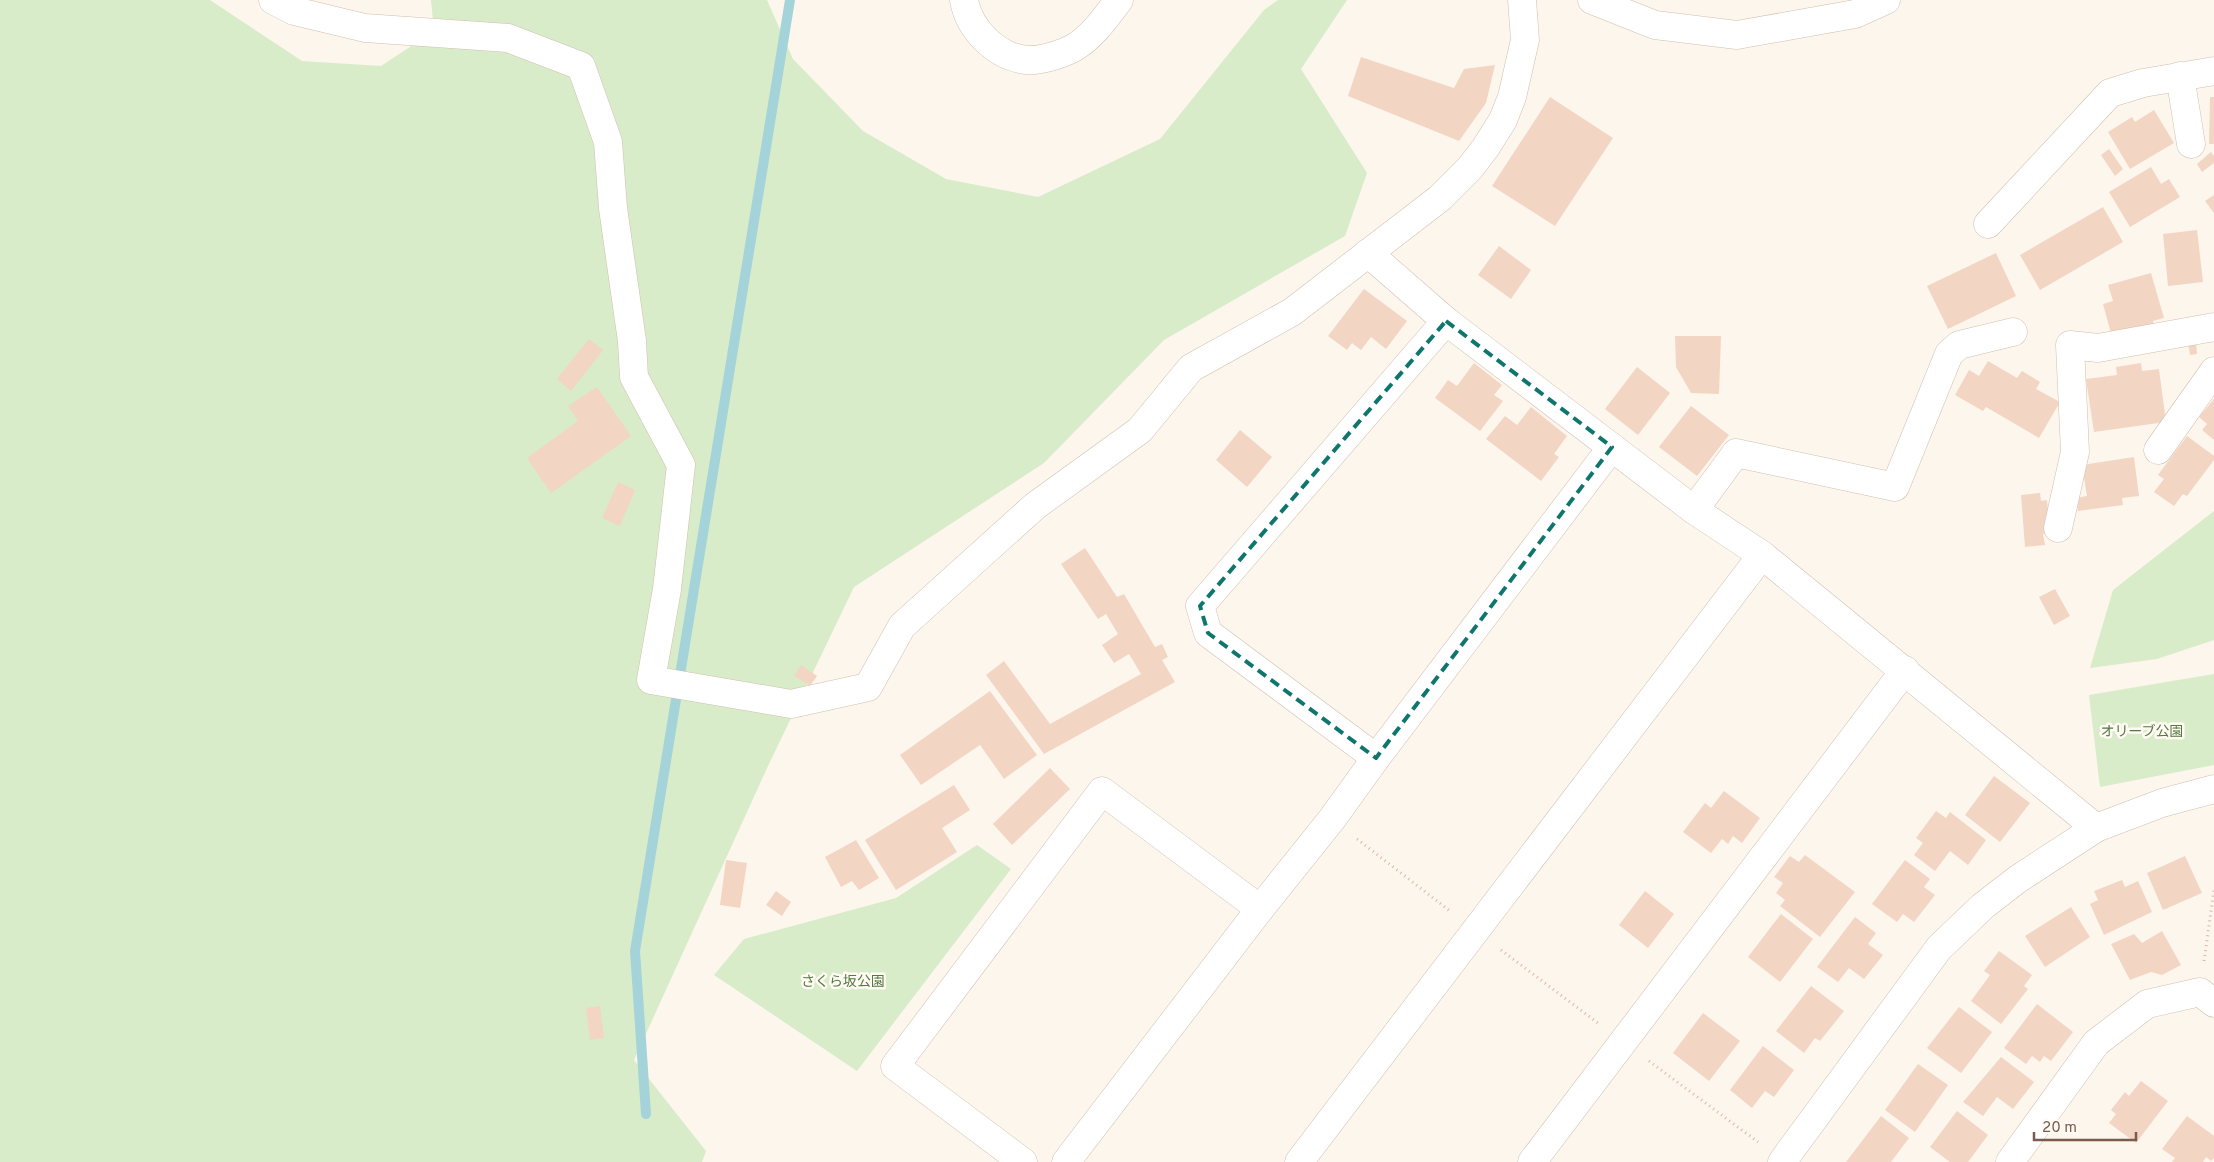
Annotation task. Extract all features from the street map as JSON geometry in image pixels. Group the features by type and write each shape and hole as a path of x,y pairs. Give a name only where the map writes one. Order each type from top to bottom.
{"street":[{"path":"273,0 294,11 365,28 508,38 581,66 608,142 613,208 632,341 634,377 681,465 667,590 651,680 791,704 868,687 902,626 1035,506 1140,430 1191,368 1292,312 1440,198 1470,168 1503,120 1520,70 1525,40 1522,0"},
{"path":"964,0 971,22 984,37 999,49 1027,60 1059,54 1074,48 1089,38 1119,0"},
{"path":"1592,0 1655,25 1737,35 1855,14 1886,0"},
{"path":"1988,224 2110,93 2180,76 2214,71"},
{"path":"2180,76 2191,144"},
{"path":"1368,253 1446,321 1694,510 1762,555 2096,828"},
{"path":"1376,758 1208,633 1200,606 1446,321"},
{"path":"2058,528 2075,452 2070,345 2098,348 2214,327"},
{"path":"1694,510 1736,453 1895,487 1949,354 1959,345 2013,332"},
{"path":"2158,450 2214,371"},
{"path":"1066,1162 1260,909 1332,819 1376,758 1612,447"},
{"path":"1299,1162 1762,555"},
{"path":"1532,1162 1905,670"},
{"path":"1783,1162 1939,948 1983,906 2018,879 2096,828 2162,803 2214,788"},
{"path":"1023,1162 895,1066 1102,791 1260,909"},
{"path":"2010,1162 2096,1043 2147,1004 2207,998"}],"path":[{"path":"1332,819 1476,932 1783,1162"},
{"path":"2207,998 2214,890"}],"highlighted area":[{"path":"1446,321 1612,447 1376,758 1208,633 1200,606"}],"green space":[{"path":"0,0 210,0 302,61 381,66 434,31 431,0 767,0 793,59 863,131 946,179 1038,197 1160,139 1264,10 1278,0 1347,0 1301,69 1367,173 1345,236 1164,340 1044,463 854,587 768,766 634,1060 706,1151 702,1162 0,1162"},
{"path":"2214,511 2214,640 2157,659 2090,668 2113,590"},
{"name":"オリーブ公園","path":"2214,674 2214,765 2100,787 2089,695"},
{"name":"さくら坂公園","path":"977,845 1011,869 857,1071 714,975 744,939 896,898"}],"building":[{"path":"1361,57 1454,88 1464,69 1495,65 1486,103 1459,141 1348,96"},
{"path":"1550,97 1613,138 1555,226 1492,186"},
{"path":"2210,97 2214,97 2214,144 2209,144"},
{"path":"2154,110 2174,143 2130,169 2108,132 2132,117 2135,122"},
{"path":"2109,149 2123,169 2115,176 2101,155"},
{"path":"2211,152 2214,156 2214,163 2202,172 2197,164"},
{"path":"2151,167 2161,184 2169,179 2180,197 2130,227 2109,192"},
{"path":"2214,195 2214,213 2205,201"},
{"path":"2103,207 2123,242 2040,290 2020,255"},
{"path":"2197,230 2203,282 2168,286 2163,234"},
{"path":"1499,246 1531,270 1511,299 1478,275"},
{"path":"1996,253 2016,296 1948,329 1927,286"},
{"path":"2151,273 2164,318 2153,321 2154,325 2112,337 2103,304 2113,301 2108,285"},
{"path":"1364,289 1407,321 1386,349 1371,337 1361,350 1352,343 1347,350 1328,336"},
{"path":"1675,336 1721,336 1719,394 1691,393 1676,367"},
{"path":"589,339 603,350 571,391 557,379"},
{"path":"2196,341 2197,354 2190,355 2188,342"},
{"path":"1988,361 2017,378 2022,371 2040,382 2036,389 2060,402 2039,438 1986,407 1983,411 1955,395 1969,370 1979,376"},
{"path":"1474,363 1502,385 1494,395 1503,401 1480,431 1435,398 1448,380 1457,386"},
{"path":"2141,363 2142,371 2159,369 2166,422 2094,432 2086,379 2117,375 2116,367"},
{"path":"1637,367 1670,393 1638,435 1605,409"},
{"path":"597,387 631,436 551,493 527,458 578,421 568,406"},
{"path":"2214,399 2214,440 2202,430 2207,424 2199,417"},
{"path":"1691,406 1729,435 1697,476 1659,447"},
{"path":"1531,407 1567,436 1554,454 1559,457 1541,481 1486,439 1505,416 1517,425"},
{"path":"1240,430 1272,457 1247,487 1216,460"},
{"path":"2187,436 2214,456 2214,460 2187,496 2183,494 2174,506 2154,492 2164,479 2158,475"},
{"path":"2134,457 2139,496 2122,498 2123,505 2078,511 2076,498 2087,496 2082,465"},
{"path":"618,482 635,490 620,526 602,518"},
{"path":"2040,493 2041,501 2047,500 2050,533 2043,534 2045,545 2025,547 2021,495"},
{"path":"1085,548 1117,597 1124,594 1155,647 1162,644 1168,657 1162,660 1175,682 1044,754 986,675 1004,661 1050,724 1141,674 1129,654 1114,663 1102,645 1118,634 1106,614 1098,619 1061,564"},
{"path":"2055,589 2070,616 2054,625 2039,597"},
{"path":"801,665 817,676 810,686 794,676"},
{"path":"990,691 1037,755 1004,779 980,745 921,785 900,755"},
{"path":"1050,768 1070,789 1012,845 993,824"},
{"path":"1994,776 2030,803 2000,842 1965,815"},
{"path":"954,785 970,810 942,828 957,852 896,890 865,840"},
{"path":"1724,791 1760,818 1742,843 1733,836 1728,844 1722,839 1711,853 1683,832 1705,803 1711,808"},
{"path":"1936,811 1946,818 1950,812 1986,840 1968,865 1950,851 1935,871 1914,855 1923,843 1916,838"},
{"path":"856,840 879,878 859,890 852,881 841,887 825,857"},
{"path":"1805,855 1855,892 1820,937 1780,906 1785,900 1776,893 1783,883 1774,877 1790,856 1799,862"},
{"path":"2185,856 2202,893 2163,910 2147,873"},
{"path":"726,860 747,863 740,908 720,905"},
{"path":"1905,860 1930,879 1924,887 1935,895 1914,922 1903,914 1897,922 1872,904"},
{"path":"2122,880 2125,887 2138,881 2152,912 2104,935 2090,904 2098,900 2094,891"},
{"path":"776,891 791,902 782,916 766,905"},
{"path":"1645,891 1674,914 1648,948 1619,925"},
{"path":"2071,907 2090,937 2045,967 2025,936"},
{"path":"1781,914 1813,939 1780,982 1748,957"},
{"path":"1855,917 1876,933 1868,944 1883,955 1864,979 1849,968 1838,982 1817,967"},
{"path":"2162,931 2181,965 2162,975 2151,972 2130,980 2111,944 2134,934 2142,943"},
{"path":"1999,951 2032,975 2024,986 2028,989 2001,1024 1971,1001 1990,975 1984,971"},
{"path":"1811,986 1844,1011 1820,1041 1815,1038 1804,1053 1776,1031"},
{"path":"2037,1004 2073,1032 2051,1061 2044,1056 2040,1062 2032,1056 2026,1064 2004,1048"},
{"path":"600,1006 604,1038 590,1040 586,1008"},
{"path":"1959,1007 1992,1032 1961,1073 1927,1048"},
{"path":"1703,1013 1740,1041 1709,1081 1673,1053"},
{"path":"1763,1046 1794,1070 1774,1097 1765,1091 1752,1108 1730,1090"},
{"path":"2001,1057 2034,1082 2013,1109 1997,1097 1983,1116 1963,1102"},
{"path":"1918,1064 1948,1085 1915,1132 1885,1110"},
{"path":"2141,1081 2168,1101 2136,1143 2109,1123 2116,1114 2111,1110 2125,1092 2129,1096"},
{"path":"1957,1111 1988,1135 1968,1162 1950,1162 1930,1147"},
{"path":"1881,1116 1909,1138 1891,1162 1846,1162"},
{"path":"2187,1116 2214,1136 2214,1158 2211,1161 2206,1157 2203,1162 2172,1162 2175,1158 2162,1149"}],"waterway":[{"path":"646,1114 635,951 790,0"}]}
